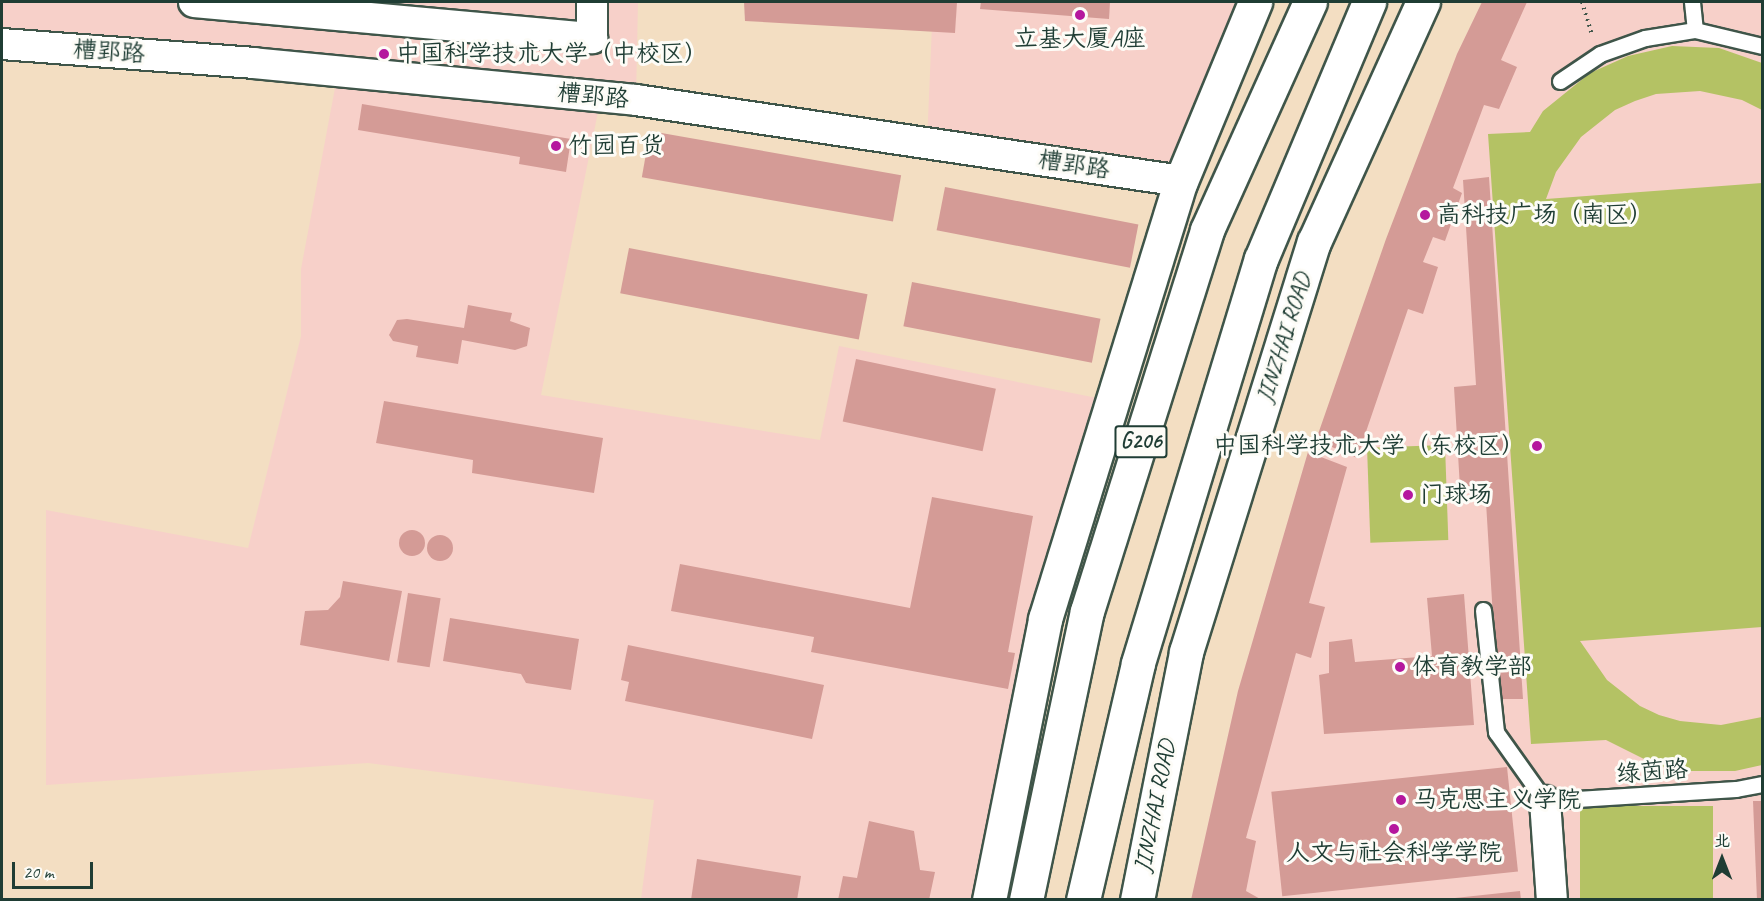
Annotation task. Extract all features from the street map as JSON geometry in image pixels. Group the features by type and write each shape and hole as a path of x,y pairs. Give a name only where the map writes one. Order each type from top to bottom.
{"highway":[{"path":"989,900 1045,619 1181,182 1255,2"},
{"name":"G206","path":"1026,900 1087,611 1207,230 1310,2"},
{"name":"JINZHAI ROAD","path":"1083,900 1138,663 1261,259 1369,2"},
{"name":"JINZHAI ROAD","path":"1137,900 1186,652 1314,242 1423,2"}],"street":[{"path":"194,2 592,38 592,2"},
{"name":"槽郢路","path":"2,44 254,63 636,100 1181,182"},
{"path":"1545,801 1552,900"}],"lane":[{"path":"1692,2 1695,30"},
{"path":"1560,81 1600,54 1645,39 1695,30 1762,46"},
{"path":"1483,610 1496,732 1545,801"},
{"name":"绿茵路","path":"1545,801 1736,789 1762,784"}],"path":[{"path":"1582,2 1600,54"}],"shaded area":[{"path":"2,2 638,2 636,100 601,97 541,395 820,440 839,346 1112,401 989,899 641,899 654,800 368,763 46,785 46,510 248,548 301,336 301,269 338,72 2,44"},
{"path":"933,2 1255,2 1181,181 927,143"},
{"name":"中国科学技术大学（东校区）","path":"1482,2 1762,2 1762,899 1191,900 1238,691 1308,452 1316,440 1457,54"}],"green space":[{"path":"1672,46 1719,48 1762,63 1762,110 1742,100 1700,91 1656,94 1635,101 1615,110 1581,137 1556,172 1546,199 1762,183 1762,627 1580,641 1607,680 1640,706 1659,715 1680,721 1721,725 1762,717 1762,765 1735,771 1689,771 1658,766 1606,740 1531,744 1488,134 1530,132 1543,111 1590,73 1628,56"},
{"name":"门球场","path":"1445,445 1448,540 1370,543 1367,448"},
{"path":"1580,806 1713,806 1713,900 1580,900"}],"building":[{"path":"744,2 957,2 955,33 745,21"},
{"name":"立基大厦A座","path":"981,2 1110,2 1109,19 980,9"},
{"name":"高科技广场（南区）","path":"1482,2 1527,2 1501,60 1517,67 1499,109 1484,105 1453,188 1462,193 1445,241 1433,237 1423,262 1438,267 1423,314 1408,309 1357,458 1316,440 1386,239 1457,54"},
{"path":"362,104 571,139 566,172 519,164 520,157 358,130"},
{"path":"650,131 901,175 893,222 642,177"},
{"path":"1489,177 1523,699 1498,699 1485,486 1460,488 1454,387 1476,385 1463,180"},
{"path":"945,187 1138,225 1130,268 937,230"},
{"path":"629,248 868,294 859,340 620,293"},
{"path":"912,282 1100,319 1092,363 903,326"},
{"path":"468,305 512,313 510,321 530,328 527,346 515,350 462,340 458,364 416,357 418,346 393,341 389,335 397,320 407,319 464,328"},
{"path":"856,359 996,389 983,451 843,422"},
{"path":"384,401 603,438 594,493 472,473 473,460 376,443"},
{"path":"1308,452 1347,467 1309,603 1325,607 1311,658 1296,653 1246,838 1256,841 1246,891 1262,900 1191,900 1238,691"},
{"path":"932,497 1033,516 1008,652 1015,653 1008,689 811,652 814,637 671,611 680,564 910,608"},
{"path":"412,530 421,534 425,543 421,552 412,556 403,552 399,543 403,534"},
{"path":"440,535 449,539 453,548 449,557 440,561 431,557 427,548 431,539"},
{"path":"343,581 402,591 389,661 300,645 305,611 328,610 340,597"},
{"path":"408,593 441,598 430,667 397,662"},
{"name":"体育教学部","path":"1464,594 1474,725 1324,734 1319,675 1329,673 1329,642 1352,639 1355,662 1432,656 1427,598"},
{"path":"450,618 579,639 571,690 526,683 521,674 443,661"},
{"path":"628,645 824,685 812,739 625,701 629,682 621,680"},
{"name":"人文与社会科学学院","path":"1507,767 1518,871 1282,896 1271,792"},
{"path":"1753,801 1762,801 1762,900 1757,900"},
{"path":"869,821 914,831 920,870 935,872 929,900 838,900 843,876 857,878"},
{"path":"697,859 801,876 797,900 691,900"},
{"path":"1520,891 1521,900 1455,900 1455,898"}],"place":[{"name":"立基大厦A座","path":"1080,15"},
{"name":"中国科学技术大学（中校区）","path":"384,54"},
{"name":"竹园百货","path":"556,146"},
{"name":"高科技广场（南区）","path":"1425,215"},
{"name":"中国科学技术大学（东校区）","path":"1537,446"},
{"name":"门球场","path":"1408,495"},
{"name":"体育教学部","path":"1400,667"},
{"name":"马克思主义学院","path":"1401,800"},
{"name":"人文与社会科学学院","path":"1394,829"}]}
